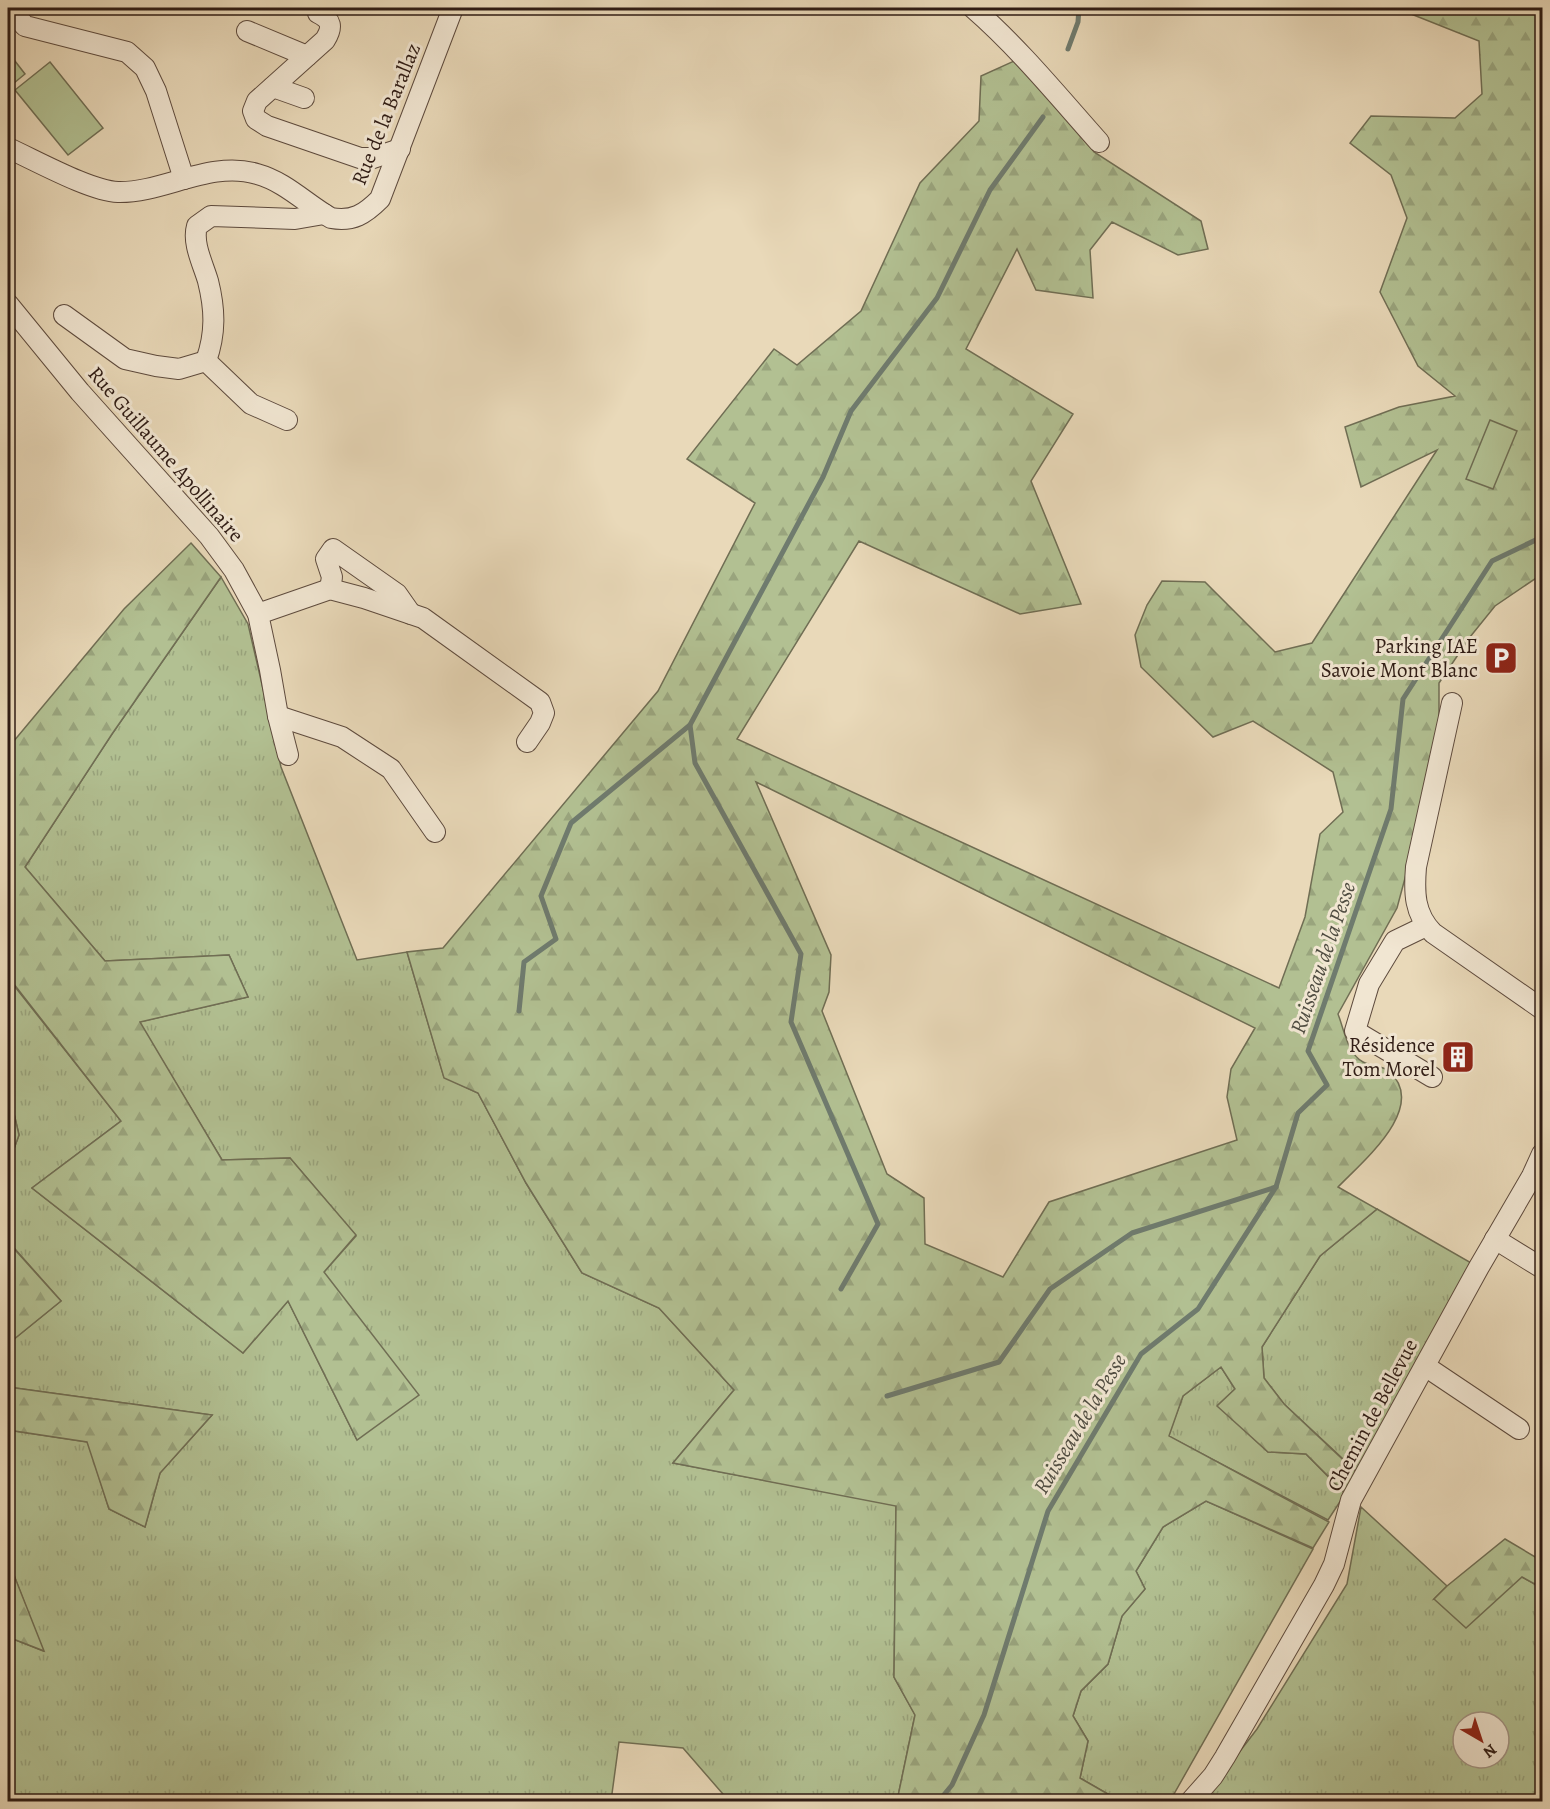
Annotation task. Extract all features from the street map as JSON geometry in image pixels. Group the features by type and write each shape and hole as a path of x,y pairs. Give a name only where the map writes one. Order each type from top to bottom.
{"street":[{"path":"9,8 25,26 127,52 145,68 156,91 184,179"},
{"name":"Rue de la Barallaz","path":"8,148 97,188 117,192 138,190 209,172 256,173 278,183 331,218 341,220 356,218 367,213 380,199 453,8"},
{"path":"973,8 995,27 1099,142"},
{"path":"318,13 330,23 330,31 325,40 257,101 253,111 256,119 267,126 360,158 373,158 400,149"},
{"path":"247,31 307,56"},
{"path":"273,87 304,98"},
{"path":"206,361 213,341 215,316 209,284 194,236 197,226 211,216 295,219 324,214"},
{"name":"Rue Guillaume Apollinaire","path":"8,304 80,392 209,536 234,570 258,614 288,755"},
{"path":"64,315 125,359 178,369 206,361"},
{"path":"206,361 251,404 287,420"},
{"path":"330,590 332,577 326,559 333,549 397,594 411,614"},
{"path":"258,614 330,590 364,598 423,618 540,702 544,713 527,742"},
{"path":"1452,703 1416,867 1414,892 1418,912 1426,926 1542,1009"},
{"path":"278,716 342,737 391,769 435,832"},
{"path":"1426,926 1395,941 1369,984 1355,1031 1432,1077"},
{"name":"Chemin de Bellevue","path":"1190,1802 1213,1776 1225,1757 1324,1584 1334,1564 1351,1500 1495,1239 1537,1170 1542,1154"},
{"path":"1495,1239 1542,1268"},
{"path":"1425,1366 1519,1429"}],"green space":[{"path":"1396,8 1542,8 1542,574 1495,606 1470,637 1439,683 1439,732 1422,815 1397,908 1338,1014 1353,1053 1366,1064 1389,1071 1399,1085 1401,1101 1397,1117 1388,1133 1338,1187 1377,1209 1320,1256 1262,1347 1264,1378 1284,1404 1356,1472 1345,1493 1306,1454 1268,1452 1217,1406 1235,1389 1221,1367 1183,1396 1169,1436 1329,1522 1313,1548 1206,1501 1163,1527 1136,1571 1145,1589 1122,1616 1108,1664 1081,1691 1073,1716 1088,1741 1080,1778 1120,1801 1084,1801 1074,1796 1071,1802 897,1801 915,1715 894,1677 896,1506 673,1463 734,1390 659,1308 582,1273 526,1183 478,1093 444,1078 407,952 443,948 658,691 755,503 687,459 774,349 797,365 861,311 920,183 979,121 981,76 1023,57 1094,152 1201,221 1208,249 1178,255 1112,222 1090,250 1093,298 1036,290 1017,249 966,349 1073,414 1031,481 1081,604 1020,614 859,541 737,739 1279,988 1305,917 1320,834 1343,812 1333,772 1253,721 1213,737 1141,667 1135,635 1147,605 1162,581 1205,582 1275,652 1312,643 1437,450 1361,487 1345,427 1399,407 1455,396 1418,366 1380,292 1407,218 1391,175 1350,143 1371,116 1455,118 1482,94 1479,41","holes":["756,782 1255,1028 1231,1069 1227,1097 1237,1140 1049,1202 1003,1277 925,1244 924,1198 887,1174 822,1011 829,992 831,955"]},
{"path":"8,52 25,74 8,88"},
{"path":"50,62 103,128 68,155 15,90"},
{"path":"1490,420 1517,431 1493,489 1466,479"},
{"path":"191,543 221,577 112,734 25,867 105,961 229,955 248,997 140,1022 222,1160 290,1158 356,1235 324,1272 419,1395 357,1440 288,1301 243,1353 32,1188 121,1121 13,983 8,988 8,748 124,609"},
{"path":"221,577 248,624 281,767 357,960 407,952 444,1077 478,1093 526,1183 582,1273 659,1308 734,1390 673,1463 896,1505 894,1677 915,1715 897,1801 729,1801 683,1748 619,1742 611,1801 8,1801 8,1637 43,1651 8,1560 8,1430 88,1442 109,1509 145,1527 160,1473 212,1415 8,1387 8,1344 61,1301 8,1241 8,1165 19,1135 8,1088 8,988 12,983 121,1121 32,1188 243,1353 288,1301 357,1440 324,1272 356,1236 290,1158 222,1160 139,1022 248,997 229,955 105,961 25,867 112,734"},
{"path":"8,1088 19,1135 8,1165"},
{"path":"1377,1209 1473,1264 1356,1471 1284,1404 1264,1378 1262,1347 1320,1256"},
{"path":"8,1242 61,1301 8,1344"},
{"path":"1221,1367 1235,1389 1218,1405 1268,1452 1306,1454 1345,1494 1328,1520 1168,1436 1183,1396"},
{"path":"8,1387 212,1415 160,1473 145,1527 109,1509 87,1442 8,1430"},
{"path":"1206,1501 1313,1549 1170,1801 1120,1801 1080,1778 1088,1741 1073,1716 1081,1691 1108,1664 1122,1616 1145,1589 1136,1571 1163,1527"},
{"path":"1361,1507 1447,1586 1434,1599 1522,1577 1542,1588 1542,1801 1201,1802 1257,1729 1347,1584"},
{"path":"1505,1539 1542,1561 1542,1588 1522,1577 1466,1628 1434,1599"},
{"path":"8,1560 44,1651 8,1637"}],"waterway":[{"path":"1068,49 1078,22 1079,8"},
{"name":"Ruisseau de la Pesse","path":"1537,8 1542,87"},
{"path":"841,1289 878,1224 791,1022 801,954 695,763 690,725 823,477 851,411 937,298 990,190 1043,117"},
{"name":"Ruisseau de la Pesse","path":"938,1802 952,1785 984,1715 1048,1511 1141,1354 1198,1309 1276,1187 1298,1113 1327,1085 1308,1051 1391,809 1403,699 1492,561 1542,537"},
{"path":"519,1011 524,962 556,939 541,896 571,823 690,725"},
{"path":"887,1396 999,1362 1050,1289 1132,1233 1276,1187"}],"place":[{"name":"Parking IAE Savoie Mont Blanc","path":"1501,658"},
{"name":"Résidence Tom Morel","path":"1458,1057"}]}
